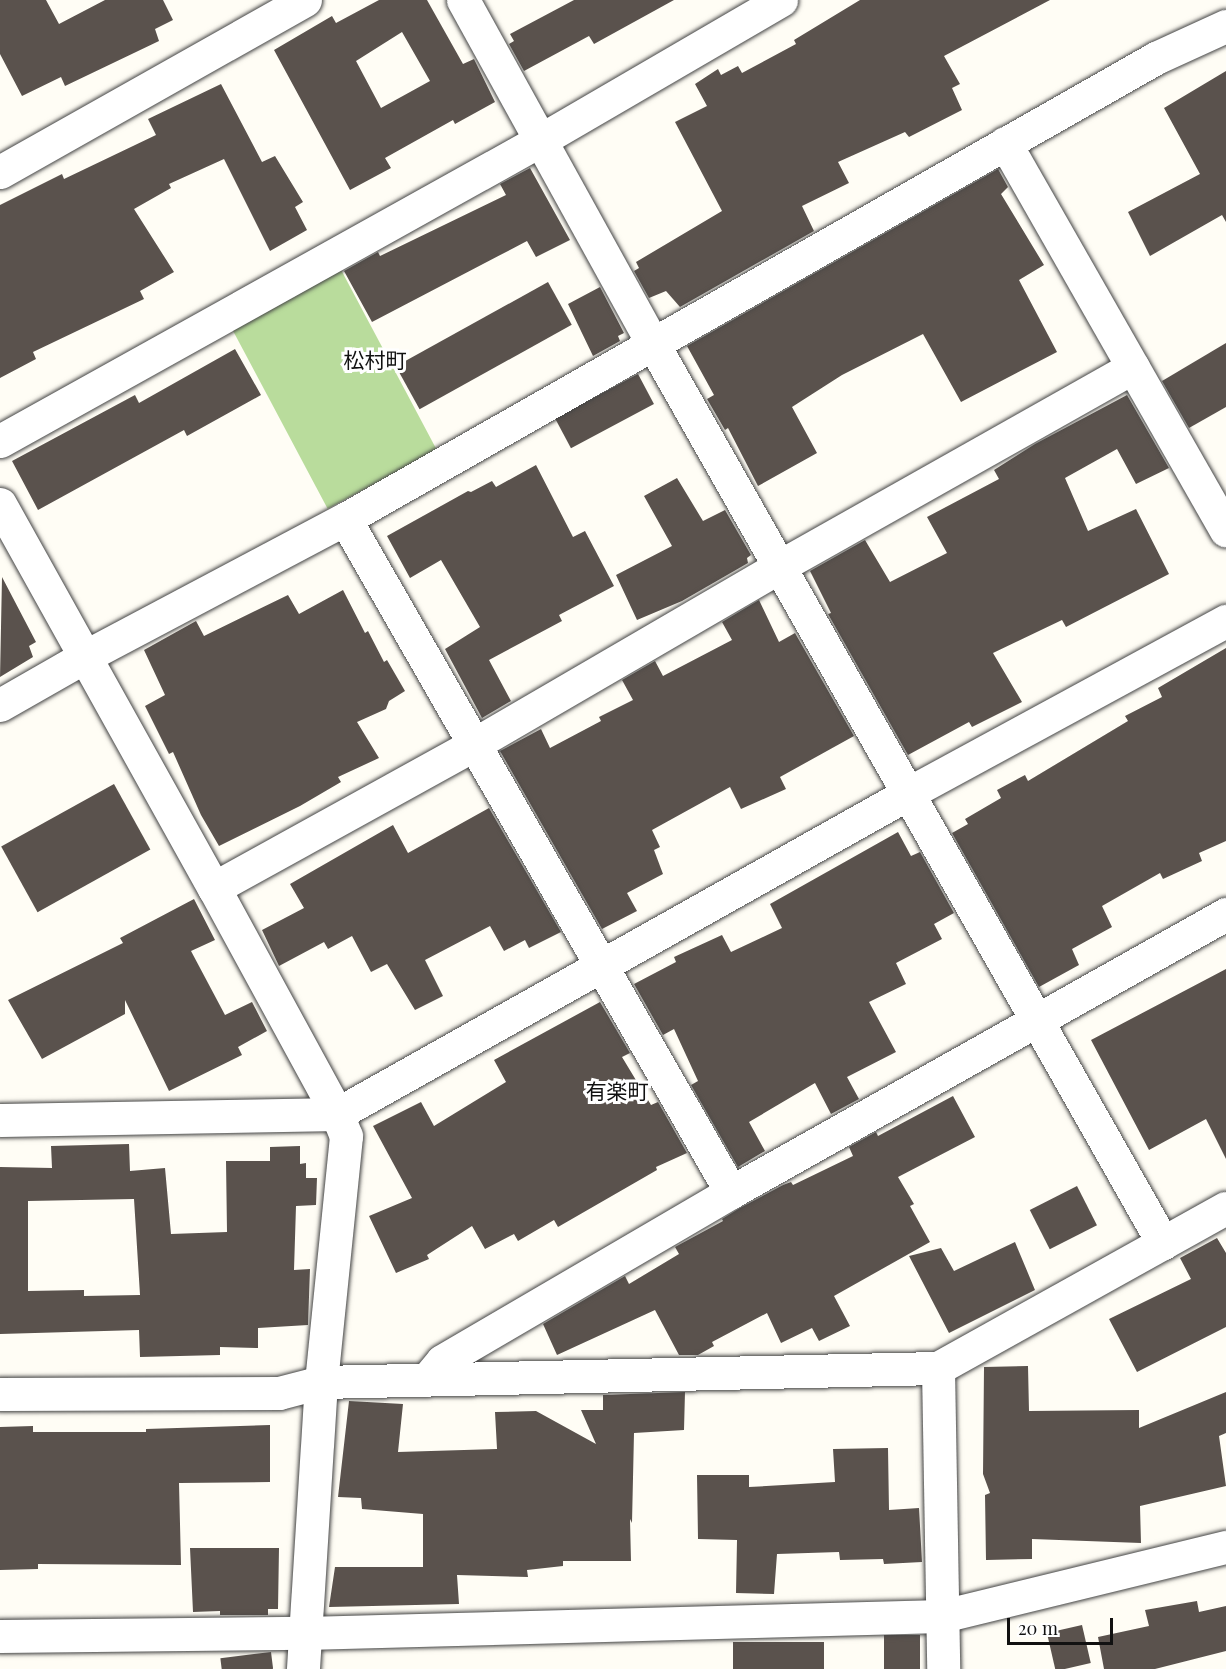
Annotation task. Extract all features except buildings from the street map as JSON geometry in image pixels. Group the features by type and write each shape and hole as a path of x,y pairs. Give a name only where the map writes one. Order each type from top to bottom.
{"street":[{"path":"0,172 305,0"},
{"path":"464,0 539,141 652,342 1163,1243"},
{"path":"0,441 539,141 780,0"},
{"path":"0,705 86,656 345,519 652,342 1156,57 1226,26"},
{"path":"1005,143 1226,530"},
{"path":"214,888 473,746 780,566 1132,367"},
{"path":"0,504 214,888 337,1114 346,1136 321,1382 303,1669"},
{"path":"345,519 473,746 603,967 731,1192"},
{"path":"0,1120 337,1114 909,794 1226,621"},
{"path":"427,1379 442,1361 731,1192 1039,1022 1226,915"},
{"path":"0,1394 279,1393 321,1382 938,1368 1226,1208"},
{"path":"938,1368 943,1669"},
{"path":"0,1636 305,1633 942,1616 1226,1547"}],"green space":[{"path":"339,266 437,451 328,509 230,324"}],"district":[{"name":"松村町","path":"375,359"},
{"name":"有楽町","path":"617,1090"}]}
